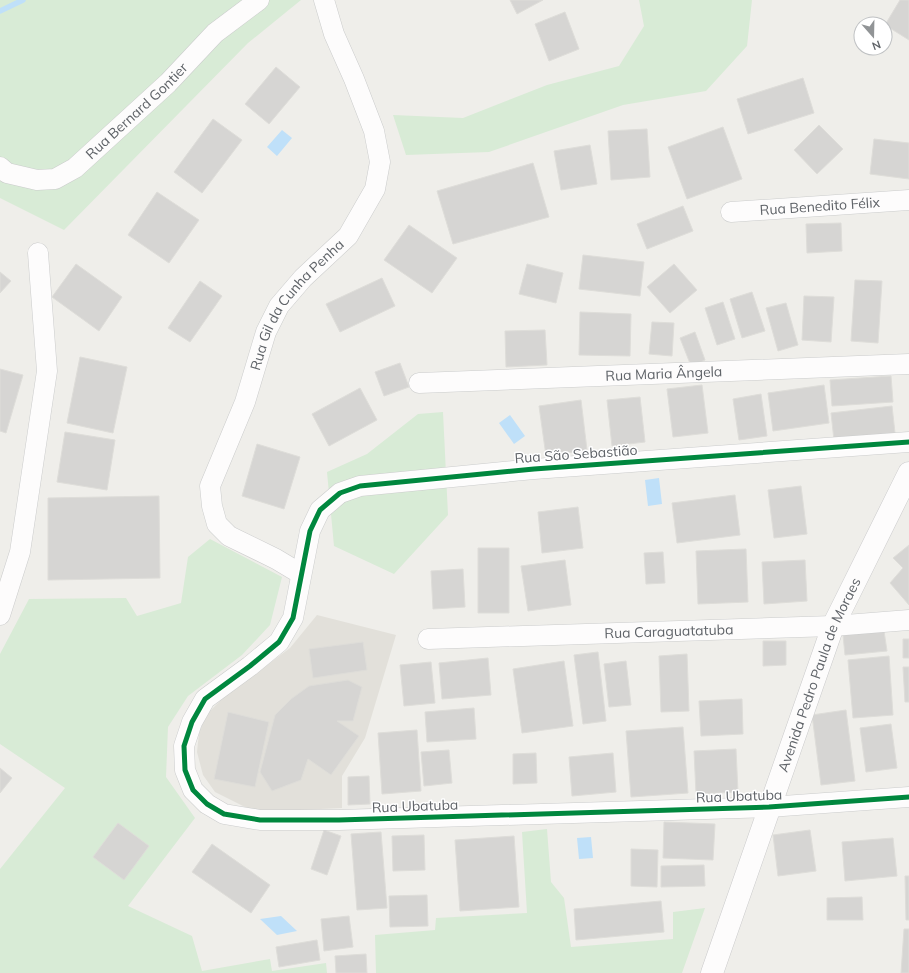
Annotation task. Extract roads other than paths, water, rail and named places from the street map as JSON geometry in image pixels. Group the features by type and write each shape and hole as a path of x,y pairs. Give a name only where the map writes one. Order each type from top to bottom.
{"main road":[{"name":"Avenida Pedro Paula de Moraes","path":"712,973 833,626 909,472"}],"street":[{"name":"Rua Bernard Gontier","path":"0,167 7,173 37,180 55,179 75,168 168,83 215,33 259,0"},
{"name":"Rua Gil da Cunha Penha","path":"301,574 276,559 229,536 217,524 212,506 210,486 244,402 266,332 279,306 303,278 348,236 375,189 380,162 374,131 354,79 334,34 324,0"},
{"name":"Rua Benedito Félix","path":"731,212 909,200"},
{"path":"0,615 20,552 47,371 38,253"},
{"name":"Rua Maria Ângela","path":"419,383 909,364"},
{"name":"Rua São Sebastião","path":"301,574 310,531 320,510 340,494 360,486 534,469 909,442"},
{"name":"Rua Ubatuba","path":"301,574 293,618 278,642 250,666 205,699 192,722 184,746 185,770 193,790 207,804 224,814 260,820 338,820 769,808 909,797"},
{"name":"Rua Caraguatatuba","path":"428,639 833,626 909,620"}],"water":[{"path":"282,130 292,138 277,156 267,147"},
{"path":"510,415 525,436 514,444 499,423"},
{"path":"659,478 662,504 648,506 645,480"},
{"path":"591,837 593,858 579,859 577,838"},
{"path":"281,916 297,931 277,935 260,919"}],"waterway":[{"path":"0,11 23,0"}]}
